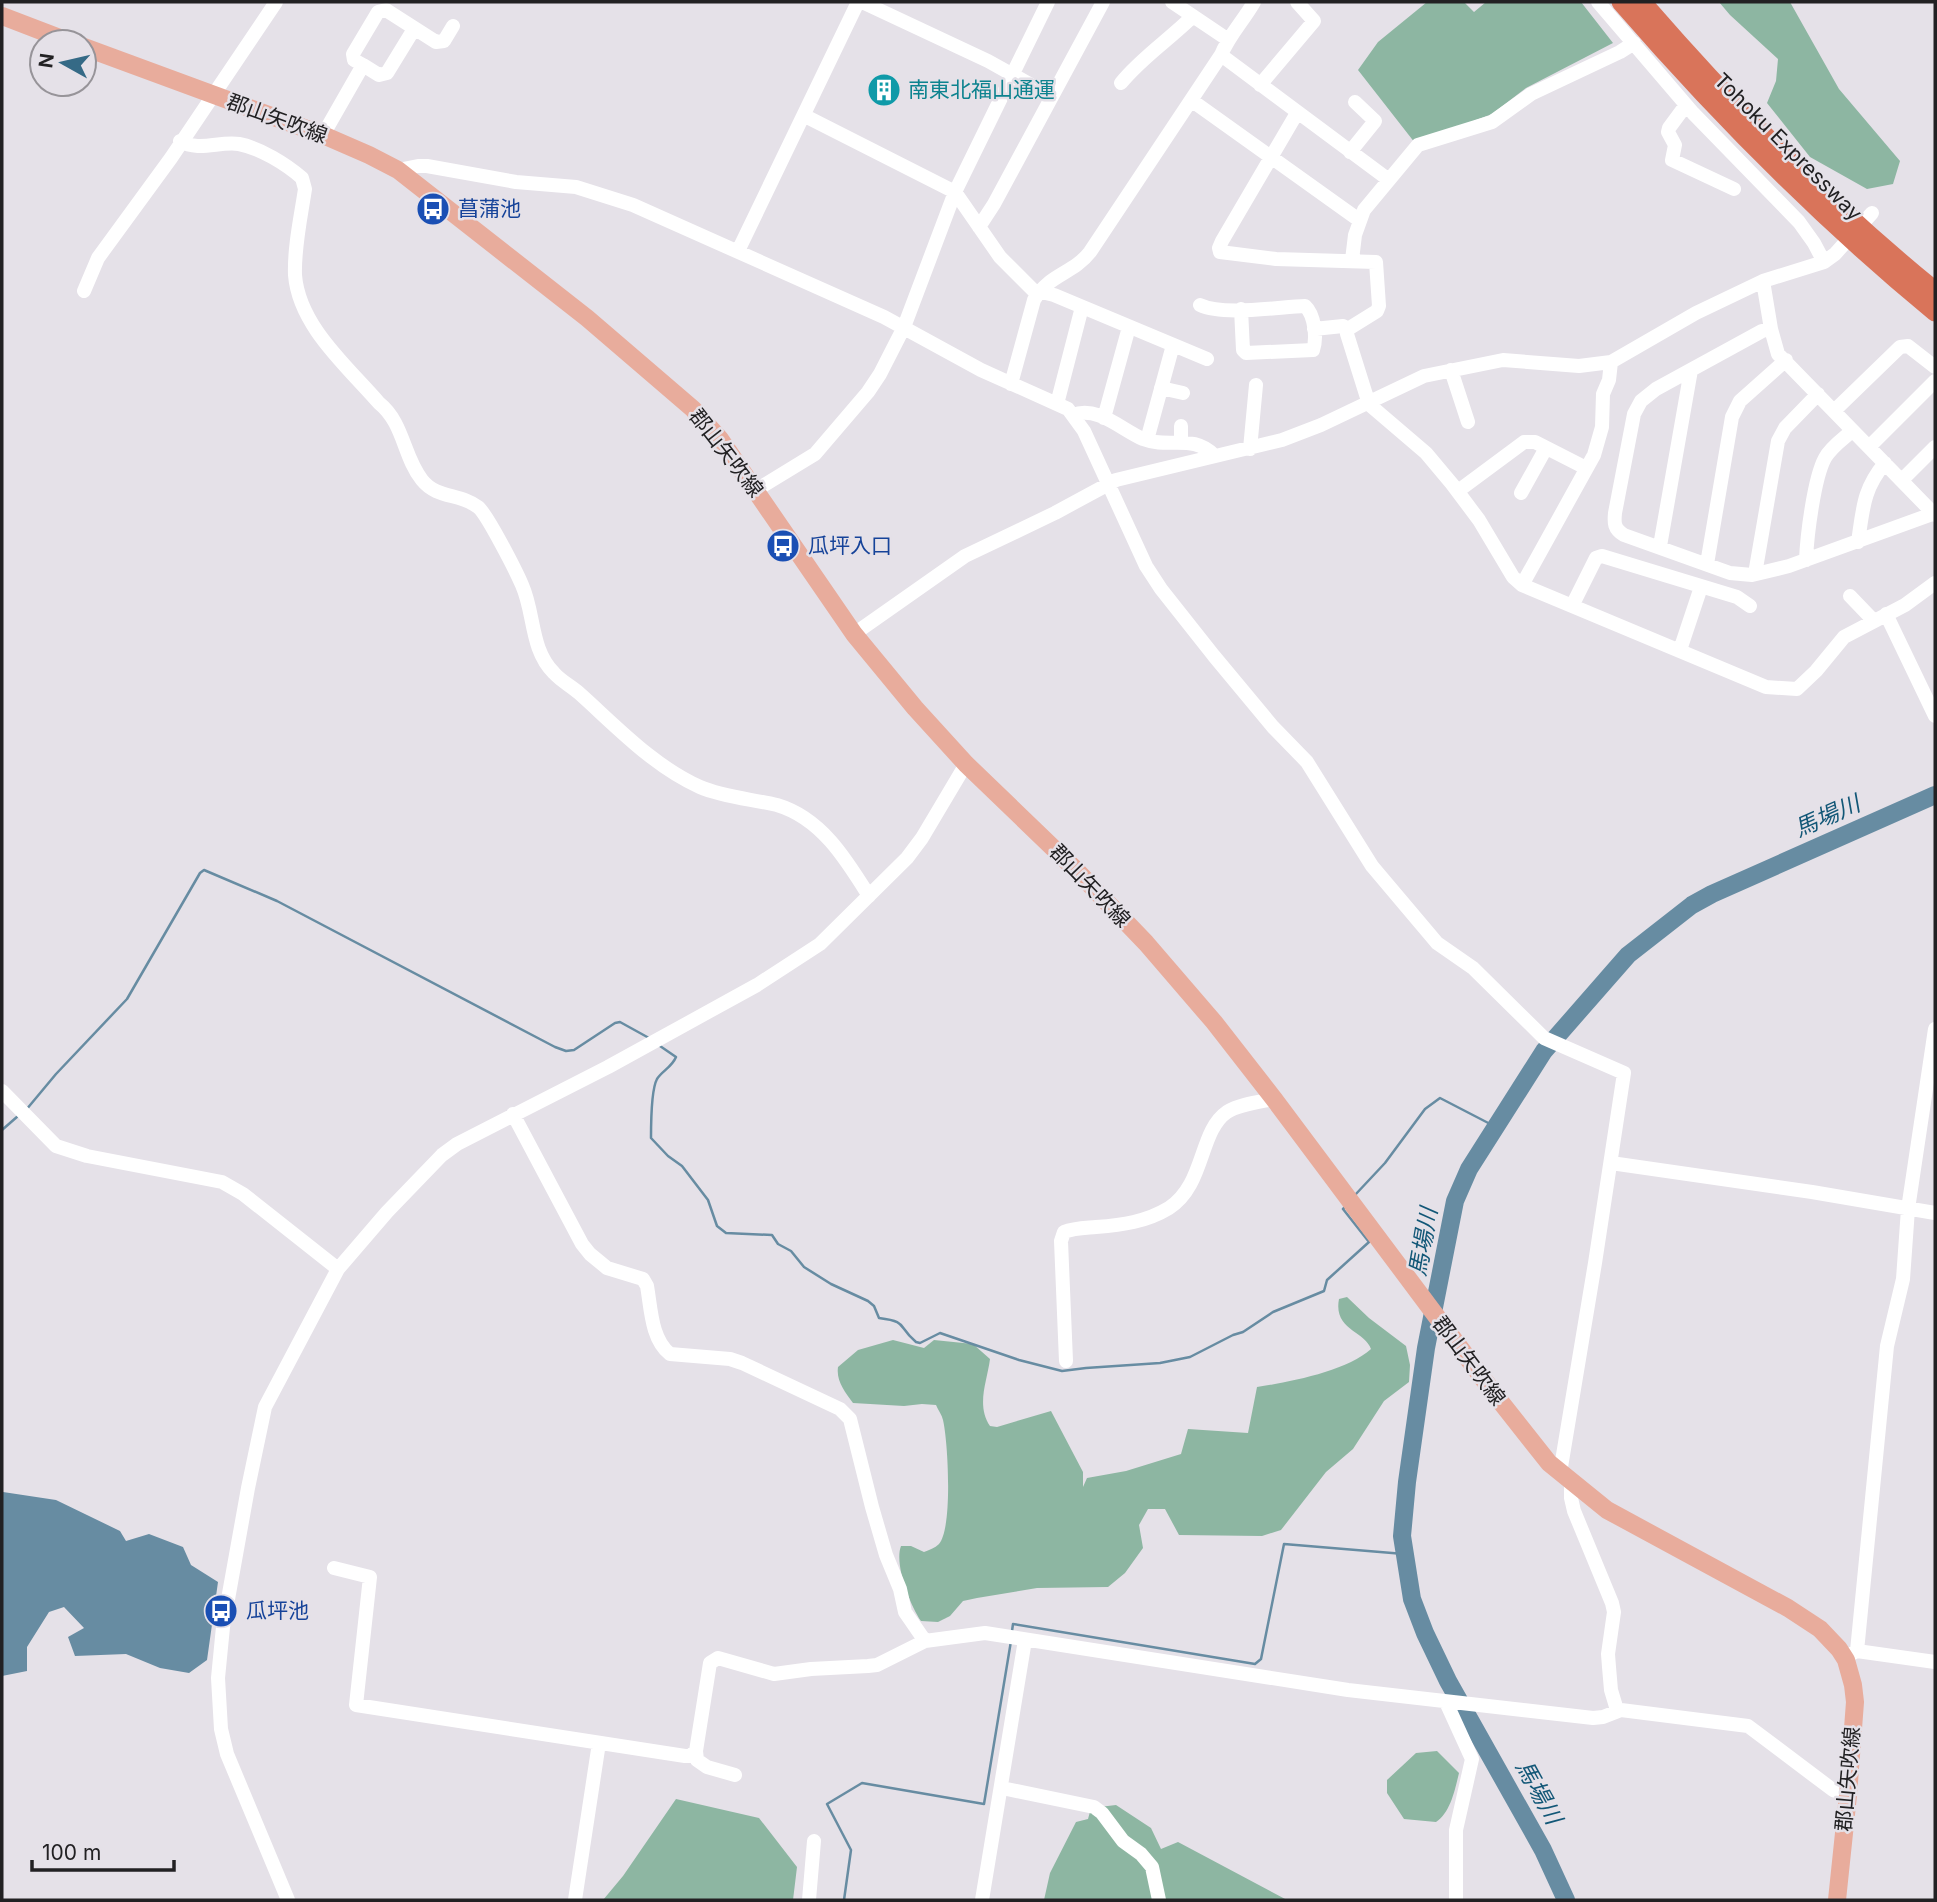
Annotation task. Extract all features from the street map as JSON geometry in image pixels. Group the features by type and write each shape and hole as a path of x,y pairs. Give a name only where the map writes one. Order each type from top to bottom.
{"highway":[{"name":"Tohoku Expressway","path":"1621,2 1680,70 1765,159 1844,235 1935,312"},
{"name":"Tohoku Expressway","path":"1643,2 1741,111 1818,189 1935,291"}],"main road":[{"path":"2,16 33,28"},
{"name":"郡山矢吹線","path":"98,52 323,135 398,170 587,318 693,409 720,439 854,634 915,708 966,764 1076,869 1146,943 1214,1022 1523,1432 1565,1477 1607,1510 1806,1619 1851,1654 1854,1702 1837,1900"}],"street":[{"path":"84,290 98,258 214,95 276,2"},
{"path":"738,251 860,2 1012,73 1051,96"},
{"path":"756,490 795,468 825,444 868,392 905,327 955,192 1048,2"},
{"path":"979,227 994,204 1102,2"},
{"path":"1172,2 1227,39"},
{"path":"1011,384 1038,293 1045,284 1084,259 1221,55 1227,39 1245,18 1254,2"},
{"path":"1260,85 1314,21 1297,2"},
{"path":"1598,2 1686,105 1830,258"},
{"path":"414,29 387,73 379,75 354,60 353,54 377,12 386,10 436,42 444,41 453,26"},
{"path":"1121,83 1131,70 1171,38 1193,16"},
{"path":"1352,260 1359,220 1418,145 1492,122 1531,94 1634,43"},
{"path":"1221,55 1389,180"},
{"path":"323,135 363,65"},
{"path":"1191,100 1359,220"},
{"path":"1350,152 1375,121 1355,102"},
{"path":"1686,105 1669,128 1668,132 1675,145 1672,160 1734,190"},
{"path":"1297,113 1219,248 1220,252 1276,259 1376,262 1379,306 1377,311 1348,329"},
{"path":"805,116 955,192 1000,257 1038,293 1054,295 1207,359"},
{"path":"180,141 202,147 241,145 256,150 302,178 305,189 295,274 304,309 320,336 379,403 390,411 413,469 424,483 439,494 469,502 484,514 522,585 538,649 554,674 647,754 683,778 703,788 789,809 811,822 825,834 869,895"},
{"path":"398,170 426,166 516,182 591,191 633,205 905,327 981,370 1068,409 1084,431 1130,534 1161,589 1273,727 1307,762 1372,866 1437,943 1473,968 1544,1038 1624,1073 1565,1477 1574,1511 1614,1612 1608,1654 1611,1690 1617,1710"},
{"path":"854,634 964,556 1055,513 1122,477 1282,440 1321,425 1424,376 1503,360 1579,366 1611,362 1696,313 1763,281 1830,258 1872,213"},
{"path":"1763,281 1778,354 1935,514 1806,560 1755,574 1730,573 1620,533 1614,524 1637,406 1647,394 1762,331 1771,329"},
{"path":"1200,305 1211,310 1305,306 1310,310 1314,328 1313,350 1246,353 1243,350 1241,309"},
{"path":"1057,404 1082,307"},
{"path":"1104,418 1129,327"},
{"path":"1314,328 1348,329"},
{"path":"1348,329 1347,338 1368,401 1377,412 1426,453 1458,491 1513,577 1522,585 1766,687 1797,689 1844,637 1905,605 1935,583"},
{"path":"1147,440 1173,345"},
{"path":"1833,411 1900,347 1908,346 1935,366"},
{"path":"1707,564 1732,417 1740,401 1786,360"},
{"path":"1522,585 1594,455 1598,435 1602,430 1603,394 1610,376 1611,362"},
{"path":"1451,370 1468,422"},
{"path":"1660,546 1691,370"},
{"path":"1869,447 1935,381"},
{"path":"1250,449 1256,384"},
{"path":"1161,388 1182,393"},
{"path":"1755,574 1779,441 1785,428 1818,394"},
{"path":"1073,415 1082,413 1104,418 1147,440 1202,445 1215,456"},
{"path":"1181,426 1181,442"},
{"path":"1806,560 1814,502 1823,464 1834,447 1852,431"},
{"path":"1458,491 1524,442 1535,442 1586,468"},
{"path":"1521,493 1546,447"},
{"path":"1902,480 1935,447"},
{"path":"1858,541 1866,492 1885,463"},
{"path":"1636,566 1644,541"},
{"path":"1572,606 1596,558 1602,556 1737,597 1750,606"},
{"path":"1680,650 1701,587"},
{"path":"1850,596 1880,617 1935,716"},
{"path":"288,1900 227,1754 218,1678 223,1627 265,1407 338,1269 387,1212 442,1155 468,1138 608,1067 786,968 820,944 886,881 922,838 966,764"},
{"path":"1935,1029 1908,1209 1903,1279 1886,1346 1851,1654 1935,1662"},
{"path":"2,1090 56,1146 87,1156 222,1182 243,1194 338,1269"},
{"path":"1066,1361 1061,1241 1064,1232 1129,1224 1168,1208 1178,1201 1199,1167 1217,1120 1225,1113 1240,1107 1274,1099"},
{"path":"513,1114 582,1244 607,1268 643,1279 647,1286 657,1339 664,1349 670,1354 730,1359 742,1363 840,1409 850,1419 872,1507 886,1555 900,1589 905,1612 925,1641"},
{"path":"1611,1163 1935,1213"},
{"path":"334,1569 370,1577 356,1705 685,1756 696,1751"},
{"path":"735,1775 703,1765 697,1760 696,1751 710,1663 713,1660 718,1658 761,1672 782,1674 811,1669 877,1665 925,1641 982,1633 1348,1690 1593,1718 1603,1717 1617,1710 1748,1726 1833,1790 1848,1795"},
{"path":"982,1900 1025,1640"},
{"path":"1449,1702 1472,1759 1457,1830 1456,1900"},
{"path":"575,1900 599,1743"},
{"path":"1002,1788 1094,1807 1109,1821 1123,1842 1141,1854 1152,1867 1159,1900"},
{"path":"808,1900 814,1842"}],"green space":[{"path":"1427,2 1464,2 1474,12 1486,2 1581,2 1613,43 1526,88 1492,114 1415,143 1358,70 1378,42"},
{"path":"1719,2 1790,2 1839,89 1900,161 1893,184 1867,189 1810,157 1767,103 1776,81 1778,59"},
{"path":"1347,1297 1406,1346 1410,1365 1409,1382 1384,1401 1353,1449 1326,1472 1281,1530 1262,1536 1179,1535 1165,1509 1148,1509 1139,1525 1143,1548 1125,1573 1108,1587 1037,1588 977,1598 963,1601 950,1616 938,1622 921,1621 904,1584 899,1554 901,1546 911,1546 924,1552 930,1550 939,1544 943,1535 948,1484 943,1420 936,1405 853,1403 840,1382 838,1367 858,1350 893,1340 924,1348 934,1340 973,1344 990,1359 983,1402 990,1426 997,1427 1051,1411 1083,1472 1083,1487 1087,1478 1126,1471 1181,1454 1188,1429 1248,1433 1257,1387 1317,1374 1361,1357 1371,1349 1341,1317 1339,1299"},
{"path":"1437,1751 1459,1773 1449,1806 1436,1822 1404,1819 1387,1793 1387,1780 1416,1753"},
{"path":"676,1799 759,1818 797,1867 793,1900 603,1900 623,1876"},
{"path":"1116,1805 1151,1828 1161,1849 1178,1842 1287,1900 1044,1900 1050,1873 1076,1822 1088,1819 1091,1808"}],"water":[{"name":"瓜坪池","path":"3,1492 56,1500 120,1531 126,1541 149,1534 183,1547 191,1565 218,1582 207,1660 189,1673 160,1668 126,1654 75,1656 68,1637 84,1628 64,1607 49,1612 27,1647 27,1671 2,1676"}],"waterway":[{"name":"馬場川","path":"1566,1900 1543,1850 1448,1681 1412,1599 1402,1536 1407,1482 1426,1348 1455,1201 1469,1169 1544,1051 1628,955 1692,905 1712,894 1935,795"},
{"path":"26,1110 127,999 204,870 277,901 555,1047 566,1051 574,1050 620,1022 649,1038"},
{"path":"660,1046 676,1057 655,1084 651,1138 682,1166 708,1200 717,1226 726,1233 772,1235 778,1244 791,1251 804,1267 831,1284 868,1301 874,1306 879,1318 899,1323 920,1343 940,1333 1019,1360 1062,1371 1160,1363 1190,1357 1243,1332 1273,1312 1324,1291 1327,1280 1369,1242 1343,1209 1346,1206"},
{"path":"1355,1195 1385,1163 1425,1109 1440,1098 1496,1127"},
{"path":"2,1130 18,1116"},
{"path":"1012,1631 1013,1624 1255,1664 1261,1659 1284,1544 1404,1554"},
{"path":"844,1900 851,1850 827,1804 862,1783 984,1804 1011,1641"}],"place":[{"name":"南東北福山通運","path":"884,90"},
{"name":"菖蒲池","path":"433,209"},
{"name":"瓜坪入口","path":"783,546"},
{"name":"瓜坪池","path":"221,1611"}]}
